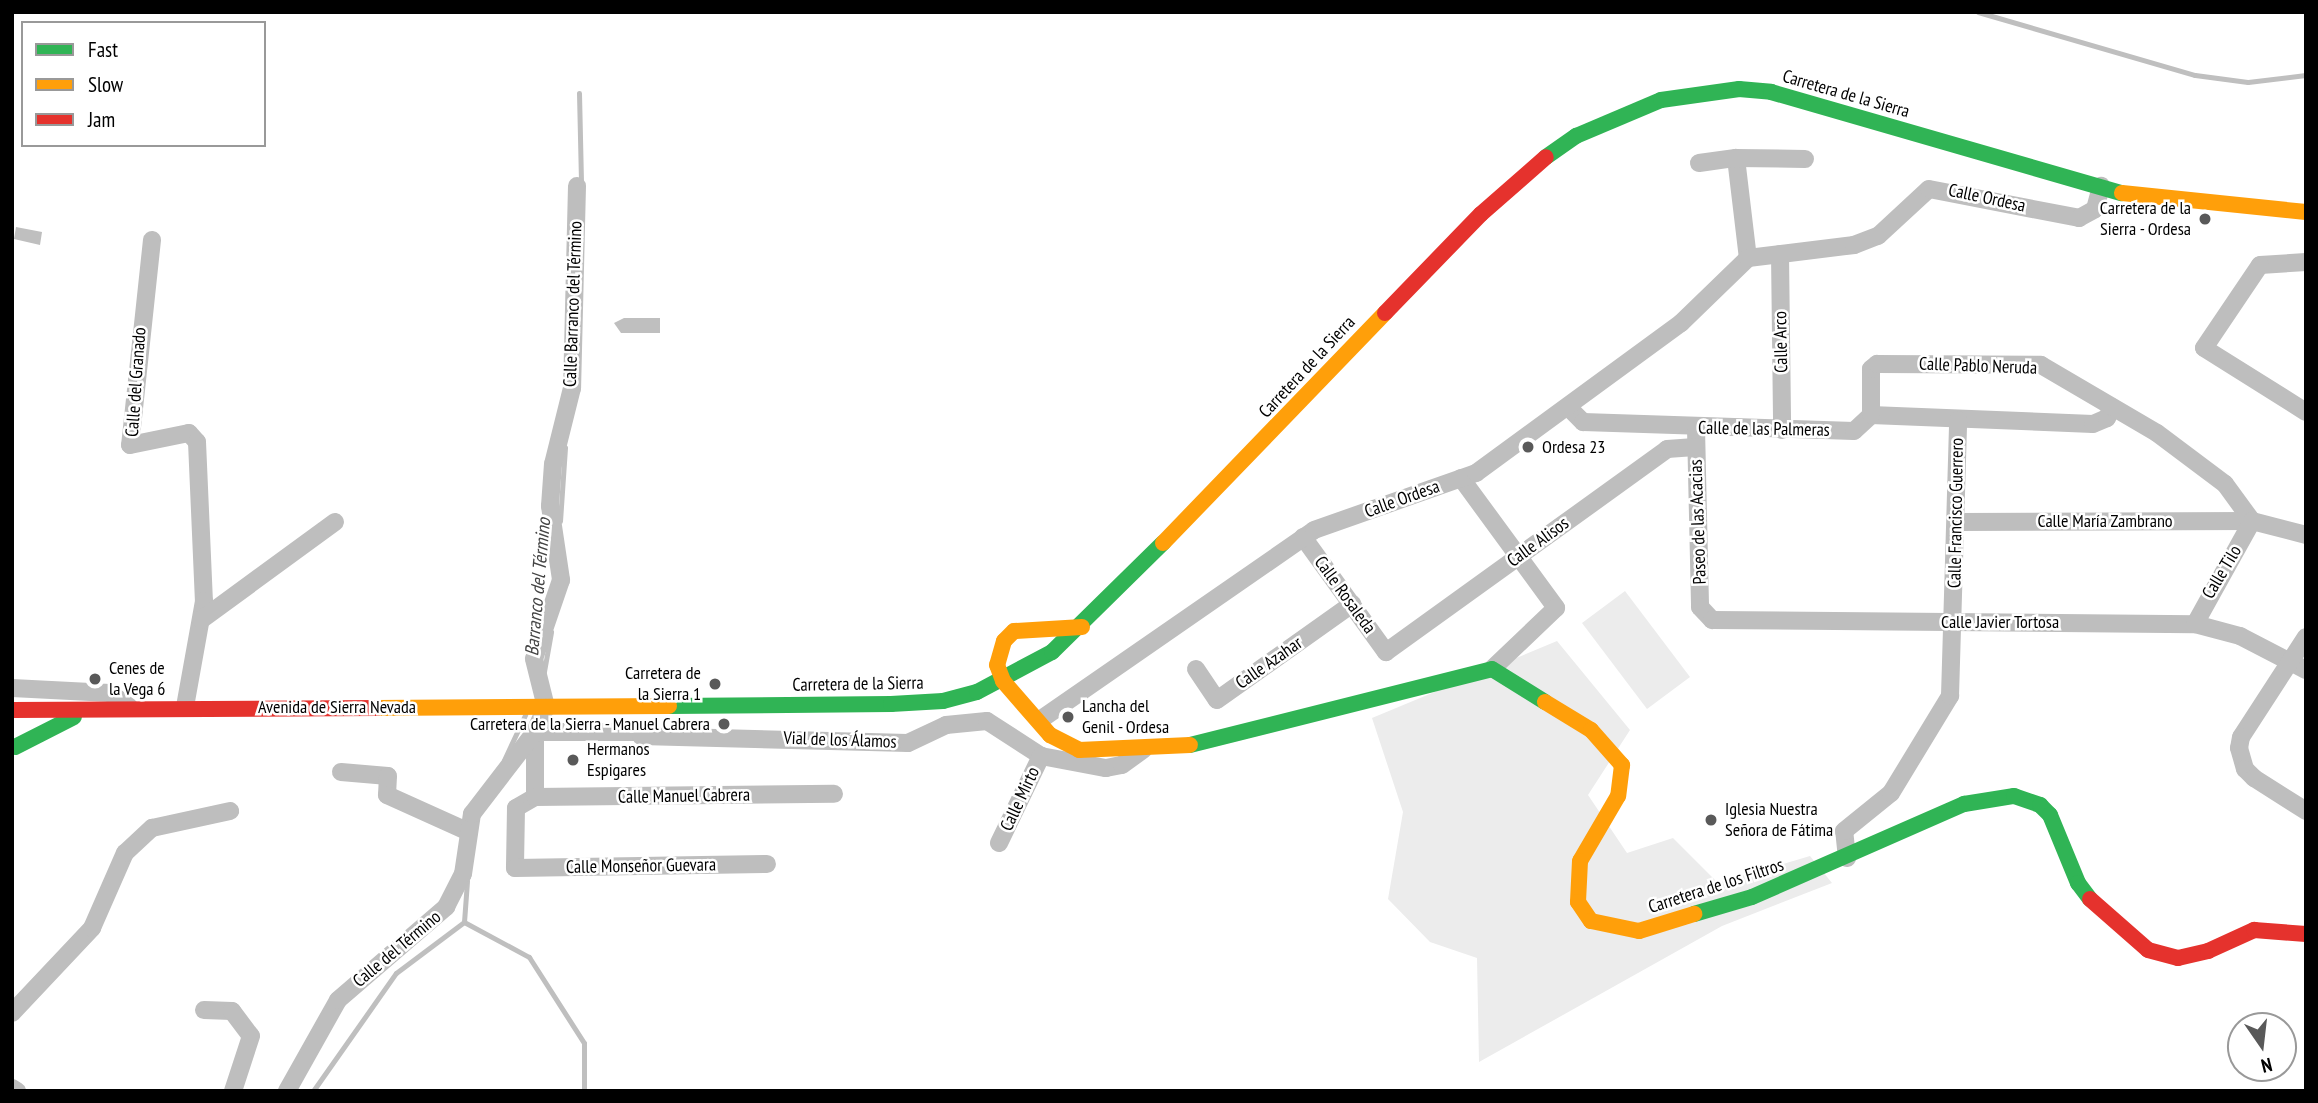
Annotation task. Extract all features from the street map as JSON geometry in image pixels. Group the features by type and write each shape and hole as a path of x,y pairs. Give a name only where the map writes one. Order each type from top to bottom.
{"street":[{"name":"Carretera de la Sierra","path":"545,707 904,704 943,701 1003,681 1052,652 1082,627 1481,214 1538,162 1617,116 1702,92 1771,92 2119,193 2306,212"},
{"path":"1699,163 1736,158 1805,159"},
{"path":"1736,158 1748,258"},
{"name":"Carretera de la Sierra","path":"2101,186 2120,183 2306,198"},
{"name":"Calle Barranco del Término","path":"545,707 534,659 561,580 550,506 553,464 572,388 577,186"},
{"name":"Calle Ordesa","path":"1040,720 1303,537 1476,473 1569,408 1681,323 1748,258 1824,251 1878,236 1929,189 2079,218 2095,209 2101,186"},
{"name":"Calle del Granado","path":"152,240 131,445 189,433 197,442 204,601 185,707"},
{"name":"Calle Arco","path":"1780,254 1782,430"},
{"path":"2306,261 2260,265 2204,348 2306,412"},
{"name":"Calle Pablo Neruda","path":"1871,415 1871,369 1877,364 2040,365 2157,433 2225,484 2252,521"},
{"name":"Calle de las Palmeras","path":"1569,408 1583,422 1696,428 1854,430 1871,415 1942,415 1958,420 2093,424 2107,418 2112,407"},
{"name":"Calle Francisco Guerrero","path":"1847,858 1844,831 1891,793 1950,696 1958,420"},
{"name":"Paseo de las Acacias","path":"1696,428 1704,615"},
{"name":"Calle Alisos","path":"1386,652 1667,449 1695,447"},
{"path":"1082,627 1014,631 998,654 1003,681 1059,743 1079,750 1143,750 1238,734 1492,669 1556,608 1461,478"},
{"name":"Calle María Zambrano","path":"1957,522 2252,521 2306,535"},
{"name":"Calle Tilo","path":"2194,624 2252,521"},
{"path":"201,620 335,522"},
{"name":"Calle Rosaleda","path":"1303,537 1386,652"},
{"name":"Calle Azahar","path":"1196,669 1217,700 1352,604"},
{"name":"Calle Javier Tortosa","path":"1704,615 1712,620 2194,624 2240,636 2298,667"},
{"path":"2306,638 2298,667 2241,737 2239,748 2240,759 2254,778 2306,811"},
{"name":"Carretera de los Filtros","path":"1492,669 1591,730 1622,765 1618,796 1580,861 1578,902 1591,921 1640,931 1752,897 1847,858 1954,808 2014,796 2040,805 2050,815 2078,883 2101,911 2148,950 2178,958 2208,951 2254,930 2306,934"},
{"name":"Avenida de Sierra Nevada","path":"12,688 110,693 129,707"},
{"name":"Avenida de Sierra Nevada","path":"12,710 88,711 129,707 545,707"},
{"path":"535,797 536,732 545,707"},
{"name":"Avenida de Sierra Nevada","path":"14,750 40,731 88,711"},
{"name":"Vial de los Álamos","path":"536,732 836,737 908,743 946,725 987,720 1041,756 1106,768 1122,765 1143,750"},
{"path":"12,726 14,750"},
{"name":"Calle del Término","path":"287,1091 338,1000 446,907 463,874 472,814 536,732"},
{"name":"Calle Mirto","path":"999,843 1041,756"},
{"path":"341,772 388,776 387,795 468,832"},
{"name":"Calle Manuel Cabrera","path":"535,797 834,794"},
{"name":"Calle Monseñor Guevara","path":"535,797 516,808 515,868 766,864"},
{"path":"12,1013 92,928 125,853 152,828 230,811"},
{"path":"204,1010 232,1011 251,1036 233,1091"},
{"path":"12,1088 17,1091"}],"shaded area":[{"path":"16,227 42,232 40,245 14,239"},
{"path":"624,318 660,318 660,333 621,333 614,323"},
{"path":"1625,591 1690,677 1647,709 1582,623"},
{"path":"1557,641 1630,730 1588,795 1627,853 1673,838 1718,883 1810,856 1832,883 1722,926 1479,1062 1477,958 1430,942 1388,899 1403,812 1372,718"}],"waterway":[{"path":"1978,12 2195,75 2248,82 2306,75"},
{"name":"Barranco del Término","path":"579,93 581,183"},
{"name":"Barranco del Término","path":"560,521 565,447"},
{"name":"Barranco del Término","path":"543,677 551,632"},
{"name":"Barranco del Término","path":"504,760 525,715"},
{"name":"Barranco del Término","path":"313,1091 396,973 464,922 467,881"},
{"path":"464,922 529,957 584,1043 584,1091"}],"traffic: fast":[{"path":"1546,157 1576,136 1661,100 1739,89 1771,92 2122,193"},
{"path":"669,706 891,704 943,701 977,692 1052,652 1163,543"},
{"path":"1190,745 1492,669 1545,702"},
{"path":"15,747 74,717"},
{"path":"1694,914 1752,897 1964,804 2014,796 2040,805 2050,815 2078,883 2090,899"}],"traffic: slow":[{"path":"2122,193 2306,212"},
{"path":"1163,543 1385,313"},
{"path":"1082,627 1014,631 1004,641 997,665 1003,681 1050,735 1079,750 1190,745"},
{"path":"1545,702 1591,730 1622,765 1618,796 1580,861 1578,902 1591,921 1639,931 1694,914"},
{"path":"377,708 669,706"}],"traffic: jam":[{"path":"1385,313 1481,214 1546,157"},
{"path":"12,710 377,708"},
{"path":"2090,899 2148,950 2178,958 2208,951 2254,930 2306,934"}],"place":[{"name":"Carretera de la Sierra - Ordesa","path":"2205,219"},
{"name":"Ordesa 23","path":"1528,447"},
{"name":"Cenes de la Vega 6","path":"95,679"},
{"name":"Carretera de la Sierra 1","path":"715,684"},
{"name":"Lancha del Genil - Ordesa","path":"1068,717"},
{"name":"Carretera de la Sierra - Manuel Cabrera","path":"724,724"},
{"name":"Hermanos Espigares","path":"573,760"},
{"name":"Iglesia Nuestra Señora de Fátima","path":"1711,820"}]}
